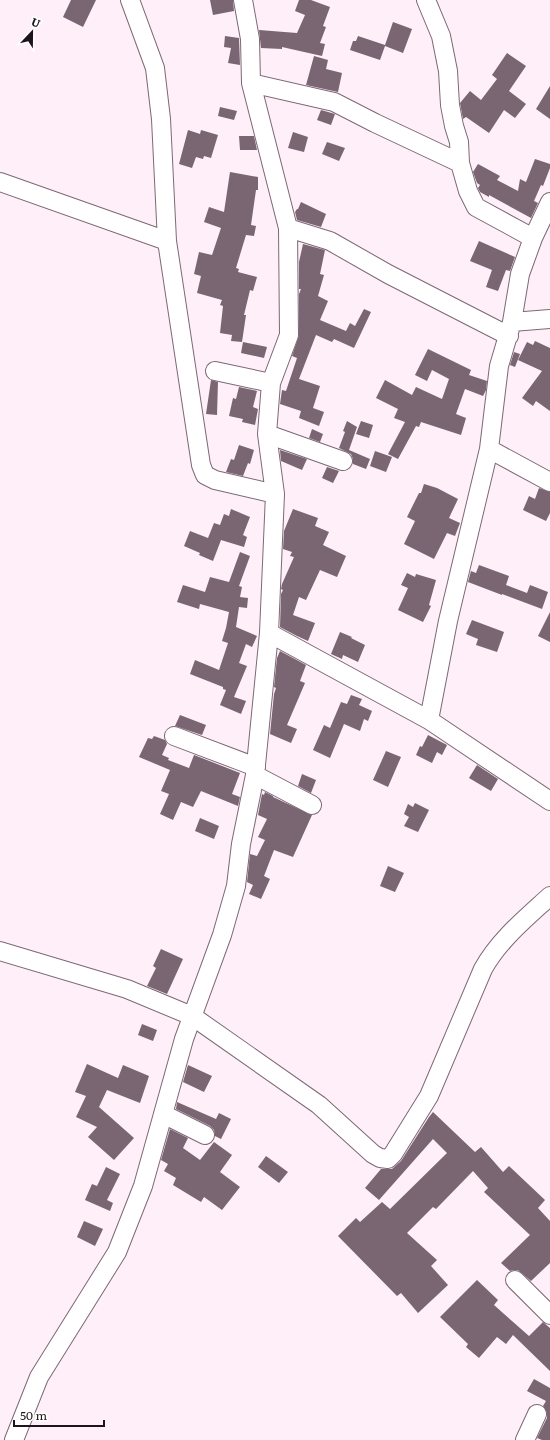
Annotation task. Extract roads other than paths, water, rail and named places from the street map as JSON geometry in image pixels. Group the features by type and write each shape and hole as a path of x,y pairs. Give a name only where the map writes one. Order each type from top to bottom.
{"street":[{"path":"130,0 155,68 161,119 167,240 201,465 205,475 215,480 275,494"},
{"path":"14,1440 39,1377 117,1252 143,1186 184,1039 222,935 236,886 241,844 256,771 269,633 275,494 267,434 271,383 290,335 288,228 251,83 250,39 243,0"},
{"path":"426,0 441,36 448,71 450,106 459,142 460,163 468,191 476,207 533,238"},
{"path":"251,83 334,102 460,163"},
{"path":"0,182 167,240"},
{"path":"429,720 448,621 489,449 499,366 510,329 520,274 533,238 548,212"},
{"path":"288,228 330,241 388,274 510,329 550,319"},
{"path":"215,371 271,383"},
{"path":"267,434 343,462"},
{"path":"489,449 550,482"},
{"path":"269,633 429,720 550,801"},
{"path":"174,736 256,771 312,805"},
{"path":"0,951 128,989 192,1016 319,1105 372,1154 380,1158 388,1159 393,1154 429,1096 483,969 490,956 500,944 550,896"},
{"path":"163,1114 205,1135"},
{"path":"515,1280 550,1315"},
{"path":"525,1440 537,1414"}]}
